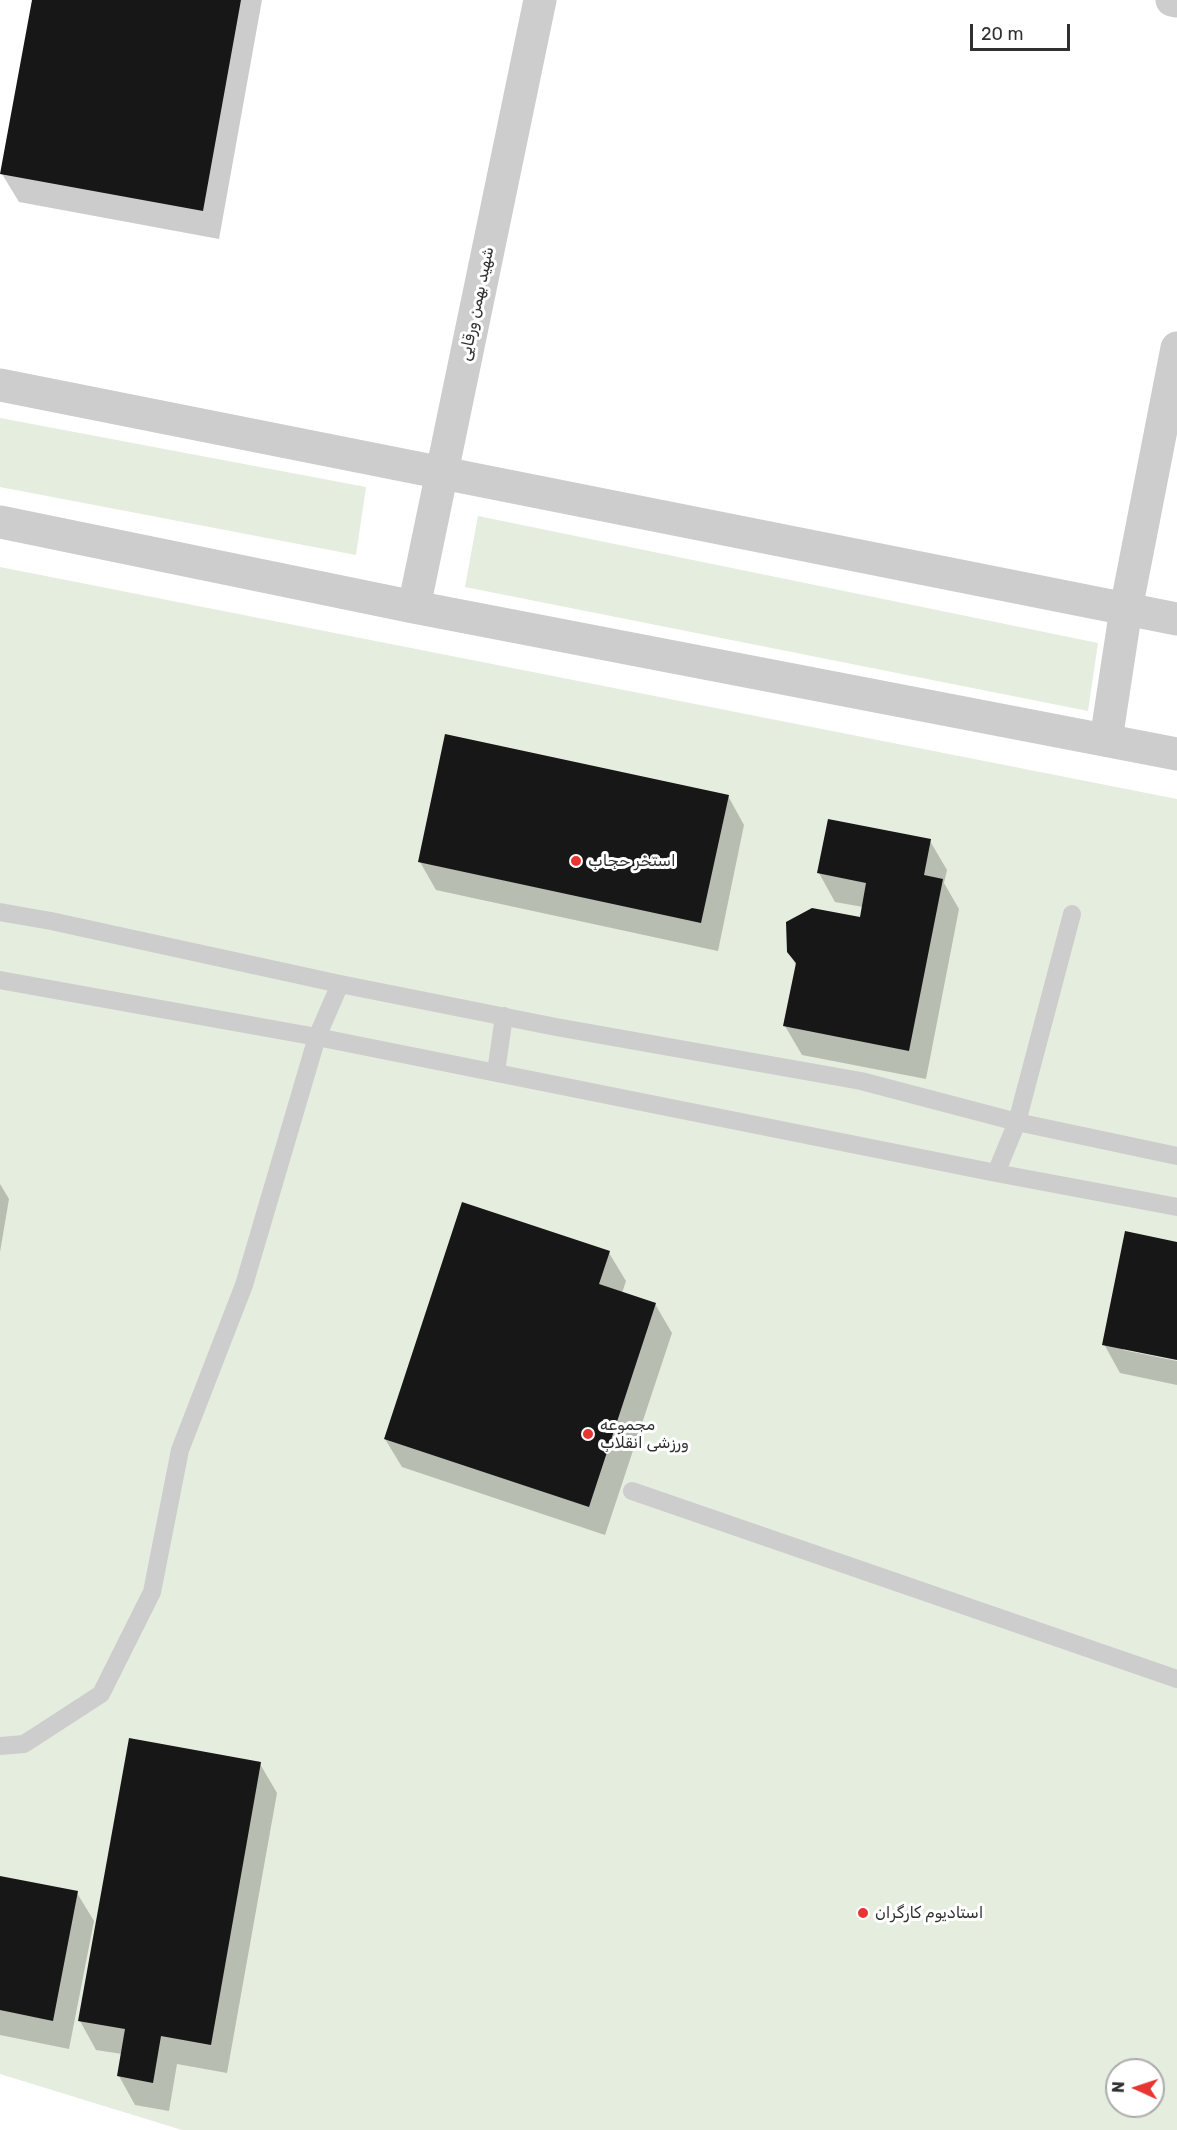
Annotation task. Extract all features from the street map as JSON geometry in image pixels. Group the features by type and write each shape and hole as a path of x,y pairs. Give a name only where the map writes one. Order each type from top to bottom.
{"street":[{"name":"شهید بهمن ورقایی","path":"414,607 540,0"},
{"path":"1172,0 1177,1"},
{"path":"1106,740 1126,609 1177,348"},
{"path":"0,385 1177,619"},
{"path":"0,522 414,607 1177,754"}],"lane":[{"path":"0,912 62,923 340,984 861,1081 1017,1122 1177,1156"},
{"path":"996,1173 1017,1122 1072,914"},
{"path":"0,980 317,1037 1177,1207"},
{"path":"0,1746 24,1744 101,1695 152,1592 180,1450 244,1285 317,1037 340,984"},
{"path":"496,1072 504,1016"},
{"path":"632,1491 1177,1679"}],"green space":[{"path":"0,418 366,487 356,555 0,487"},
{"path":"478,516 1098,643 1088,711 465,587"},
{"name":"مجموعه ورزشی انقلاب","path":"0,567 1177,799 1177,2130 182,2130 0,2074"}],"building":[{"path":"32,0 241,0 203,211 0,174"},
{"path":"445,734 729,795 701,923 418,862"},
{"path":"828,819 931,839 924,875 943,879 909,1051 783,1026 796,963 787,952 786,922 812,908 860,917 866,883 817,873"},
{"path":"462,1202 610,1251 599,1284 656,1303 589,1507 384,1439"},
{"path":"1125,1231 1177,1242 1177,1360 1102,1345"},
{"path":"129,1738 261,1762 211,2045 161,2036 153,2083 117,2076 125,2029 78,2021"},
{"path":"0,1876 78,1891 53,2021 0,2010"}],"place":[{"name":"استخر حجاب","path":"576,861"},
{"name":"مجموعه ورزشی انقلاب","path":"588,1434"},
{"name":"استادیوم کارگران","path":"863,1913"}]}
